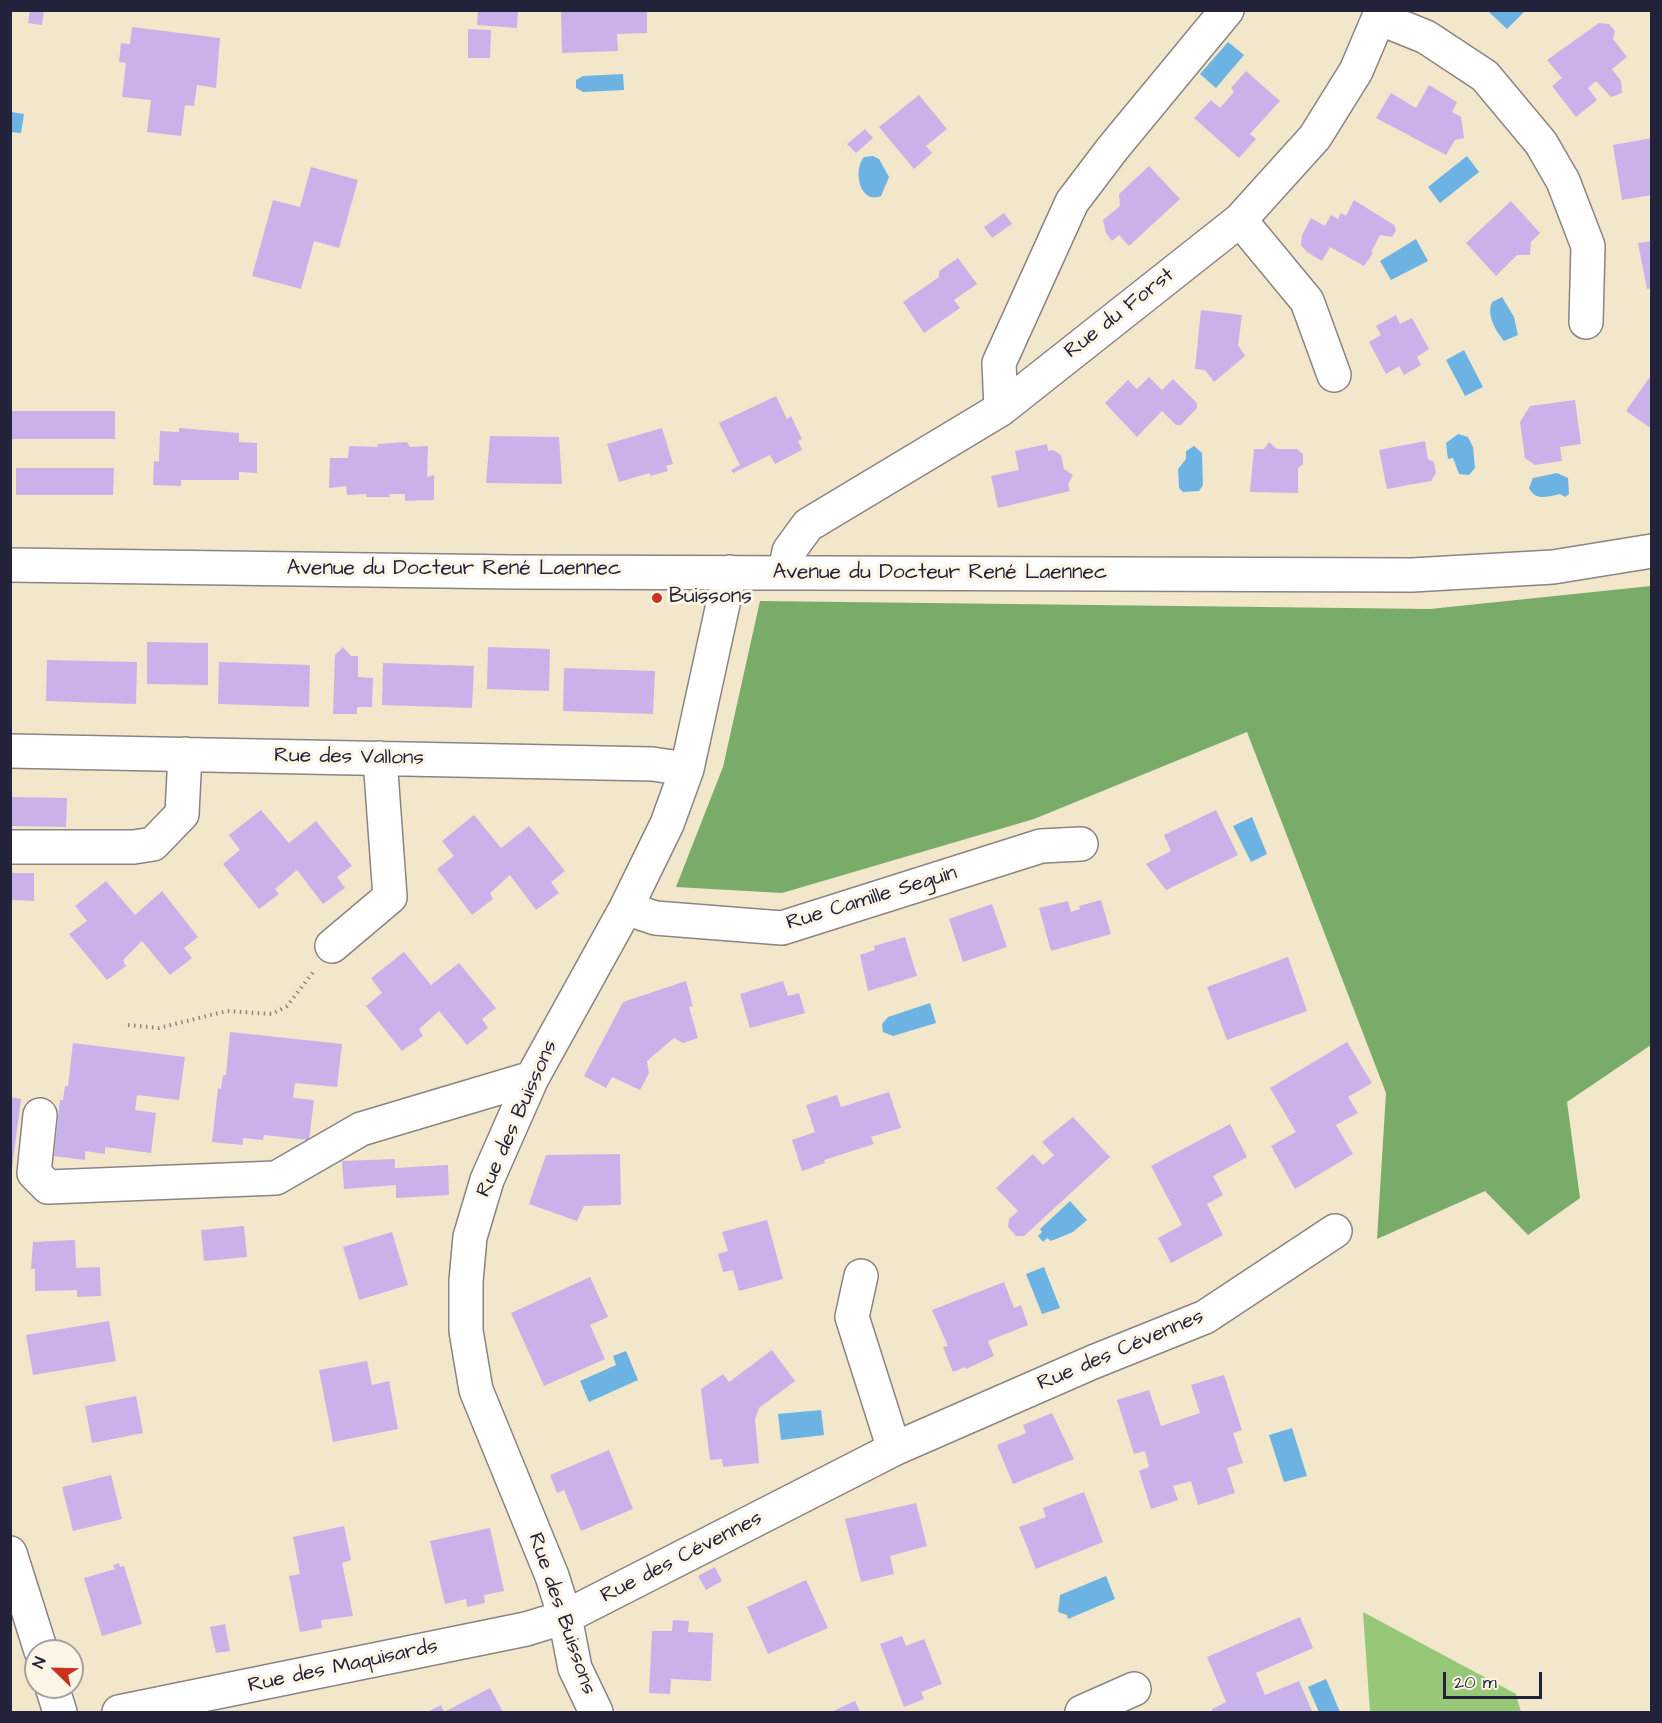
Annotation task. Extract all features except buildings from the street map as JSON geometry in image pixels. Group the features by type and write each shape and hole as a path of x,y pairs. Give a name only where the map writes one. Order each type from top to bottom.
{"street":[{"path":"1001,409 999,363 1072,202 1227,10"},
{"name":"Rue du Forst","path":"785,573 789,551 808,525 1001,409 1240,220 1315,137 1356,71 1381,14 1425,37 1485,76 1541,144 1563,181 1588,246 1586,322"},
{"path":"1240,220 1307,301 1334,375"},
{"name":"Avenue du Docteur René Laennec","path":"10,565 730,573 1412,575 1553,567 1652,551"},
{"name":"Rue des Buissons","path":"596,1713 575,1668 566,1617 552,1576 476,1390 466,1331 466,1281 470,1236 487,1180 532,1078 626,908 668,824 687,770 730,573"},
{"name":"Rue des Vallons","path":"10,751 652,764 687,770"},
{"path":"10,847 134,847 153,844 182,814 185,754"},
{"path":"332,946 390,897 380,758"},
{"name":"Rue Camille Seguin","path":"626,908 655,918 782,928 1041,846 1081,844"},
{"path":"40,1115 34,1173 48,1187 276,1178 361,1129 532,1078"},
{"name":"Rue des Cévennes","path":"566,1617 894,1449 1093,1362 1205,1317 1335,1231"},
{"path":"861,1276 852,1317 894,1449"},
{"path":"10,1553 37,1639"},
{"name":"Rue des Maquisards","path":"119,1713 526,1629 566,1617"},
{"path":"1082,1713 1134,1689"}],"path":[{"path":"128,1025 159,1028 226,1011 272,1014 286,1006 332,946"}],"green space":[{"path":"1651,586 1651,1045 1567,1102 1580,1198 1528,1235 1485,1191 1377,1239 1386,1093 1247,732 1034,819 782,893 676,887 723,767 760,601 1430,609"},
{"path":"1363,1612 1516,1694 1521,1712 1370,1712"}],"water":[{"path":"1525,11 1507,29 1489,12"},
{"path":"1228,42 1244,55 1216,88 1200,74"},
{"path":"623,74 624,90 583,92 576,88 576,80 583,76"},
{"path":"11,112 24,114 21,133 11,132"},
{"path":"873,156 879,159 889,177 881,196 874,197 863,191 859,177 859,169 864,157"},
{"path":"1467,156 1479,172 1440,203 1428,187"},
{"path":"1416,239 1428,261 1391,280 1380,261"},
{"path":"1502,297 1514,317 1518,335 1504,341 1495,328 1490,312 1492,302"},
{"path":"1464,350 1483,387 1465,396 1446,360"},
{"path":"1458,434 1468,437 1473,447 1475,468 1469,475 1459,474 1453,458 1448,459 1446,443"},
{"path":"1194,446 1202,453 1203,485 1199,491 1183,492 1179,488 1178,469 1186,459 1186,451"},
{"path":"1557,473 1568,478 1569,494 1565,497 1560,494 1539,497 1529,488 1533,478"},
{"path":"1252,817 1267,854 1251,862 1233,826"},
{"path":"930,1003 936,1023 893,1036 883,1032 882,1024 888,1017"},
{"path":"1070,1201 1087,1220 1073,1232 1051,1241 1047,1238 1043,1242 1038,1236 1042,1232 1040,1229"},
{"path":"1044,1267 1060,1308 1042,1314 1026,1274"},
{"path":"626,1351 638,1380 589,1402 580,1381 616,1365 613,1356"},
{"path":"821,1410 824,1435 781,1440 778,1414"},
{"path":"1292,1428 1307,1476 1284,1482 1269,1435"},
{"path":"1106,1576 1115,1599 1068,1619 1067,1615 1058,1612 1060,1595"},
{"path":"1326,1679 1340,1712 1319,1712 1308,1687"}],"place":[{"name":"Buissons","path":"657,598"}]}
